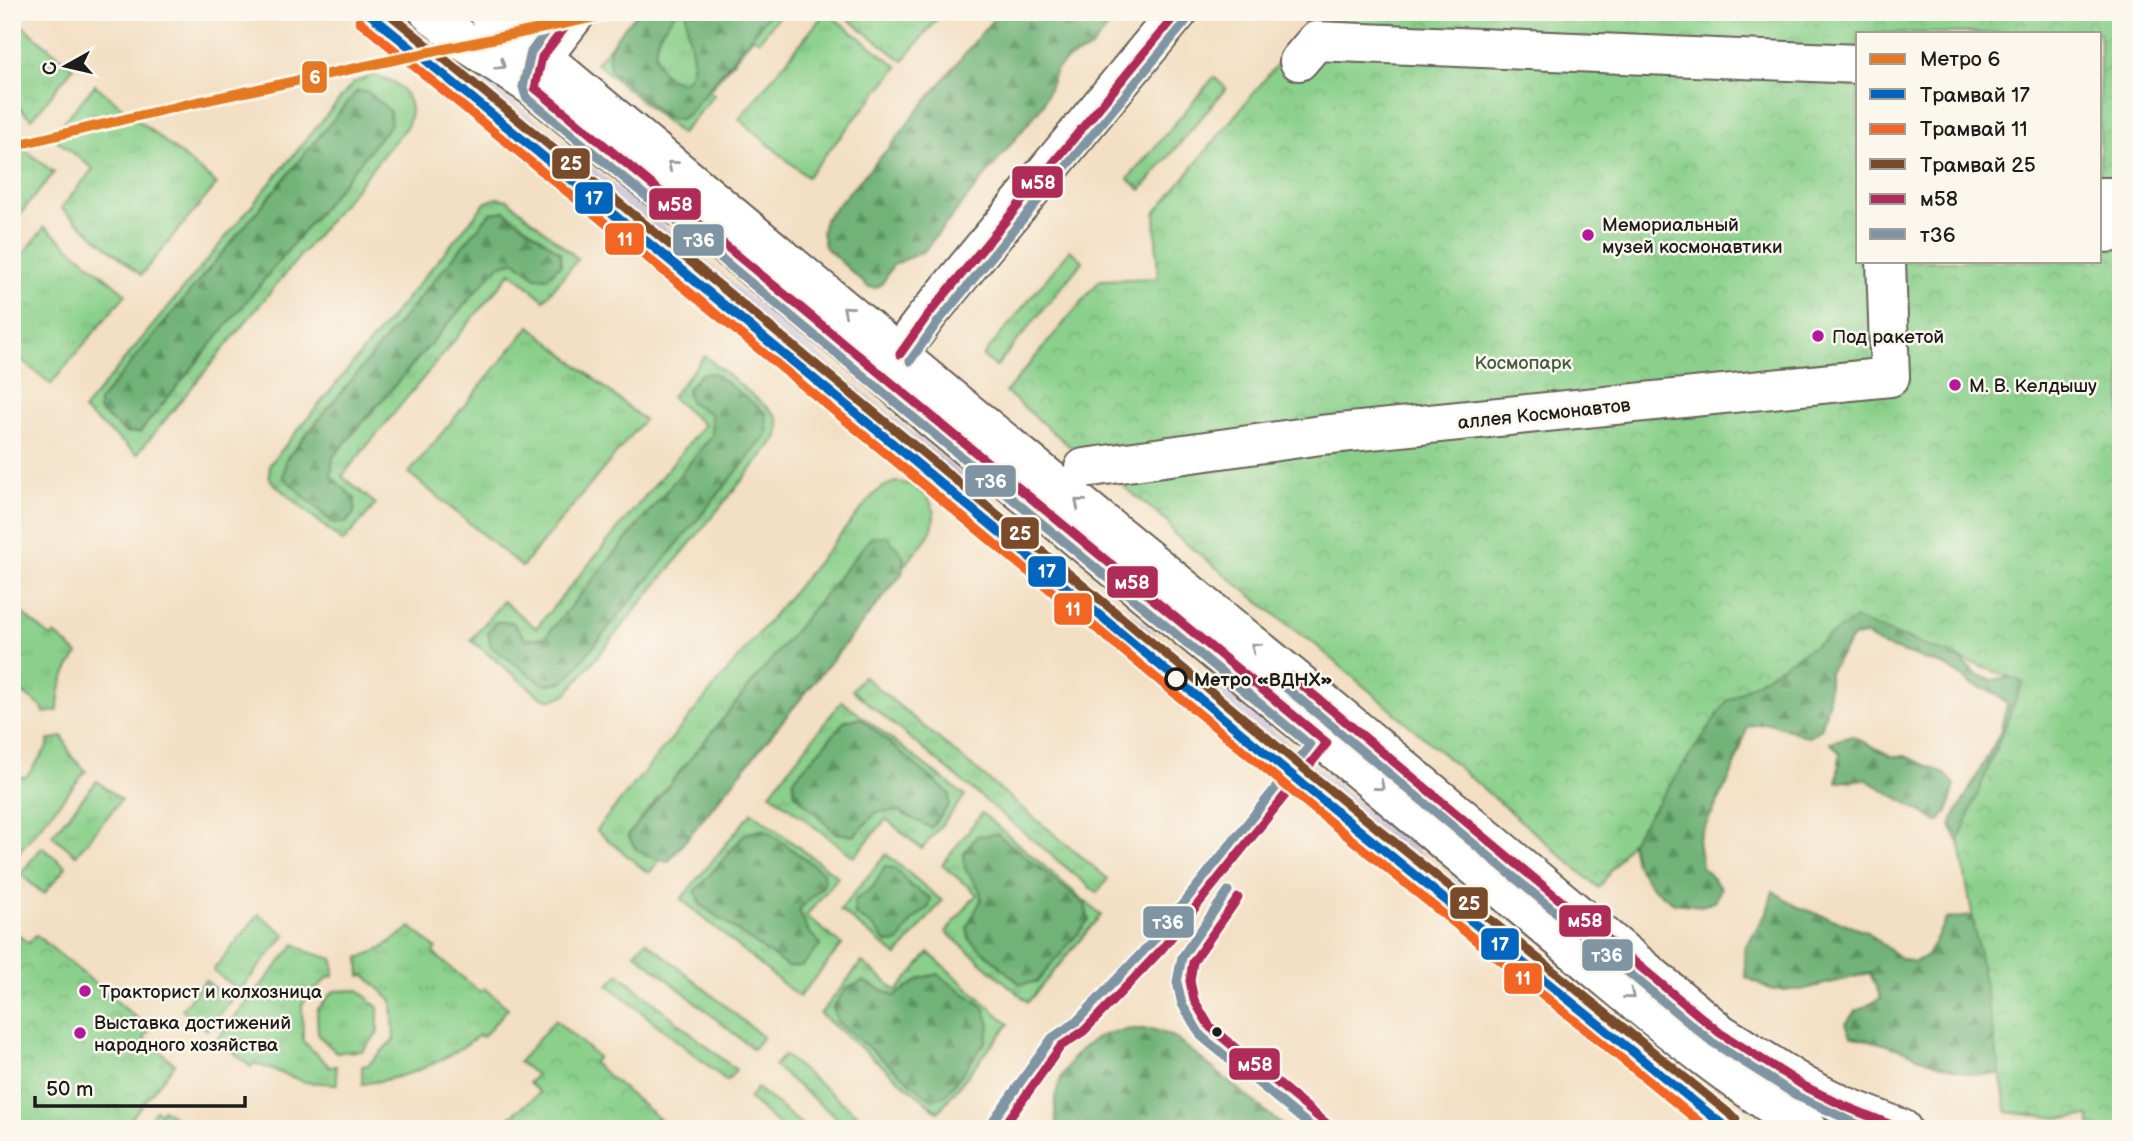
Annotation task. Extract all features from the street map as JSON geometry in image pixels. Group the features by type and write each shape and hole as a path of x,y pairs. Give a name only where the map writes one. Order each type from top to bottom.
{"street":[{"path":"429,12 466,41 538,72"},
{"path":"488,12 538,72 892,364 949,397 1346,721 1720,1033 1804,1086 1842,1105 1902,1129"},
{"path":"538,72 577,12"},
{"path":"892,364 927,316 1178,12"},
{"path":"1299,61 1316,41 1856,64"},
{"path":"2102,197 2121,197"},
{"path":"2102,233 2121,232"},
{"name":"аллея Космонавтов","path":"1084,468 1321,435 1890,377 1886,262"},
{"path":"892,364 943,427 1342,754 1662,1022 1742,1084 1808,1129"}],"shaded area":[{"path":"357,12 405,12 1758,1129 1715,1129 1578,1022 1363,841 1273,770"}],"green space":[{"path":"638,12 677,12 659,35 656,51 663,72 676,81 684,82 690,74 693,58 687,12 771,12 689,113 676,120 666,118 611,71 611,46"},
{"path":"639,12 782,12 759,41 753,37 709,91 714,95 681,134 596,63"},
{"path":"826,12 898,67 807,177 739,119"},
{"path":"839,12 943,12 903,61"},
{"path":"999,12 1121,12 1091,48 1067,60 1056,70 1043,105 924,251 893,265 882,284 876,288 868,287 825,247 822,232 825,219 894,142"},
{"name":"Космопарк","path":"1320,12 2121,12 2121,1127 2091,1129 2089,1116 2060,1118 2007,1112 1959,840 2023,682 1855,619 1727,701 1599,888 1310,640 1174,534 1167,521 1123,486 1116,444 1074,450 1006,392 1100,280 1158,278 1155,213"},
{"path":"12,17 73,68 32,119 12,102"},
{"path":"371,76 390,81 404,91 410,107 407,126 137,454 83,410 353,83"},
{"path":"1214,77 1226,88 1141,190 1128,179"},
{"path":"95,85 217,184 141,275 61,208 93,169 52,136"},
{"path":"357,91 368,92 389,110 391,124 140,432 126,433 99,411 99,401"},
{"path":"12,139 54,173 12,224"},
{"path":"497,198 508,200 578,259 544,300 511,272 342,476 376,504 343,542 273,483 269,476 270,464 486,202"},
{"path":"505,211 560,252 561,264 547,278 536,277 515,261 498,266 333,457 331,476 355,499 354,513 346,523 333,523 283,477 286,459 490,213"},
{"path":"45,227 126,294 51,384 12,352 12,265 14,266"},
{"path":"1070,250 1083,261 996,367 983,356"},
{"path":"530,326 644,420 522,567 409,473"},
{"path":"705,356 775,414 779,426 777,438 568,692 557,698 542,697 471,640 503,601 536,628 704,425 671,397"},
{"path":"714,373 766,413 767,435 564,682 545,685 491,647 488,632 496,622 512,622 526,639 545,637 712,436 711,414 690,402 687,389 701,374"},
{"path":"895,482 916,487 929,500 934,518 927,538 650,872 647,872 596,830 874,494"},
{"path":"872,536 888,537 904,557 902,574 668,862 639,851 628,835"},
{"path":"12,605 51,637 55,634 78,654 63,680 58,711 44,713 42,707 12,685"},
{"path":"1852,613 1947,646 1978,676 1992,680 2023,676 2037,638 1976,876 1950,825 2000,733 2007,704 1997,694 1971,684 1948,667 1878,644 1867,635 1853,637 1829,672 1829,700 1821,729 1809,737 1769,723 1748,726 1730,778 1698,840 1702,867 1721,888 1716,900 1702,906 1674,903 1652,887 1635,863 1629,835 1680,715"},
{"path":"863,676 1108,879 1097,893 852,690"},
{"path":"842,701 965,796 922,849 886,819 854,857 770,793"},
{"path":"860,718 950,794 949,805 931,828 898,811 877,812 854,836 836,833 795,794 793,780 845,721"},
{"path":"1852,736 1891,756 1905,756 1945,774 1955,784 1948,811 1939,822 1865,779 1837,782 1840,753 1830,742"},
{"path":"63,737 71,756 86,771 12,860 12,779 27,776 48,746 48,740"},
{"path":"97,781 121,800 76,855 52,835"},
{"path":"752,812 838,877 806,916 842,945 799,997 681,899"},
{"path":"982,813 1101,915 1028,1002 946,932 977,894 942,865"},
{"path":"764,829 823,872 824,885 799,910 808,931 821,944 802,966 788,967 701,905 695,892 745,834"},
{"path":"997,834 1085,904 1089,920 1037,982 1020,984 969,939 967,927 981,900 980,890 965,869 964,853 977,836"},
{"path":"42,847 66,867 44,894 20,874"},
{"path":"886,854 942,901 897,956 840,910"},
{"path":"885,866 896,869 911,886 931,898 929,907 912,921 899,942 887,943 873,926 855,915 854,901 873,887"},
{"path":"1773,891 1798,907 1866,931 1900,958 1914,962 1927,956 1946,919 2034,909 2010,1072 1979,1075 1964,1072 1888,1045 1851,1036 1846,1023 1855,1012 1881,998 1870,973 1801,990 1772,990 1746,977 1744,949 1767,912"},
{"path":"259,914 286,935 239,991 213,970"},
{"path":"411,927 436,949 433,953 480,992 484,988 508,1008 483,1037 479,1035 452,1054 410,1073 362,1084 362,1066 368,1065 394,1039 392,1001 365,975 360,976 359,958 381,949"},
{"name":"Выставка достижений народного хозяйства","path":"12,930 29,943 36,935 150,1029 144,1038 175,1064 127,1123 133,1129 12,1129"},
{"path":"646,941 763,1037 753,1049 635,953"},
{"path":"295,944 309,952 333,959 334,976 328,977 302,1004 303,1041 330,1067 336,1066 337,1084 305,1082 254,1063 251,1067 217,1039"},
{"path":"929,953 1009,1024 938,1112 820,1014 862,962 897,991"},
{"path":"619,974 736,1070 727,1081 608,985"},
{"path":"937,974 984,1007 990,1024 986,1041 945,1096 932,1100 837,1022 833,1007 846,989 863,981 895,996 921,978"},
{"path":"205,980 231,1001 207,1030 182,1009"},
{"path":"359,990 378,1008 378,1033 362,1051 336,1052 318,1035 317,1010 334,991"},
{"path":"555,1020 598,1057 593,1063 671,1129 506,1129 506,1120 540,1093 529,1083 536,1075 519,1062"},
{"path":"1152,1029 1174,1037 1287,1129 1058,1129 1055,1116 1057,1090 1075,1056 1095,1039 1108,1033"},
{"path":"784,1055 875,1129 850,1129 774,1066"},
{"path":"757,1088 807,1129 784,1129 749,1099"},
{"name":"Выставка достижений народного хозяйства","path":"163,1109 187,1126 187,1129 141,1129 156,1110 160,1113"}],"metro line":[{"name":"6","path":"12,146 184,105 618,12"}],"tram line":[{"name":"17","path":"367,12 1311,791 1728,1129"},
{"name":"25","path":"387,12 1319,781 1736,1119"},
{"name":"11","path":"359,21 1303,800 1708,1129"}],"transit line":[{"name":"т36","path":"561,12 531,52 523,87 526,97 1310,745 1153,941 1076,1022 1052,1038 992,1122"},
{"name":"м58","path":"577,12 542,57 535,88 1327,743 1162,949 1084,1031 1061,1046 1002,1129"},
{"name":"м58","path":"900,354 927,316 1178,12"},
{"name":"т36","path":"910,361 937,323 1187,20"},
{"name":"м58","path":"1292,677 1720,1033 1804,1086 1901,1129"},
{"name":"т36","path":"1284,686 1712,1042 1799,1097 1868,1129"},
{"name":"т36","path":"1228,891 1182,957 1177,982 1182,1004 1201,1036 1314,1129"},
{"name":"м58","path":"1238,898 1193,962 1190,981 1194,1000 1210,1027 1333,1129"}],"place":[{"name":"Мемориальный музей космонавтики","path":"1588,235"},
{"name":"Под ракетой","path":"1818,336"},
{"name":"М. В. Келдышу","path":"1955,385"},
{"name":"Метро «ВДНХ»","path":"1176,679"},
{"name":"Тракторист и колхозница","path":"85,991"},
{"name":"Выставка достижений народного хозяйства","path":"80,1033"}]}
